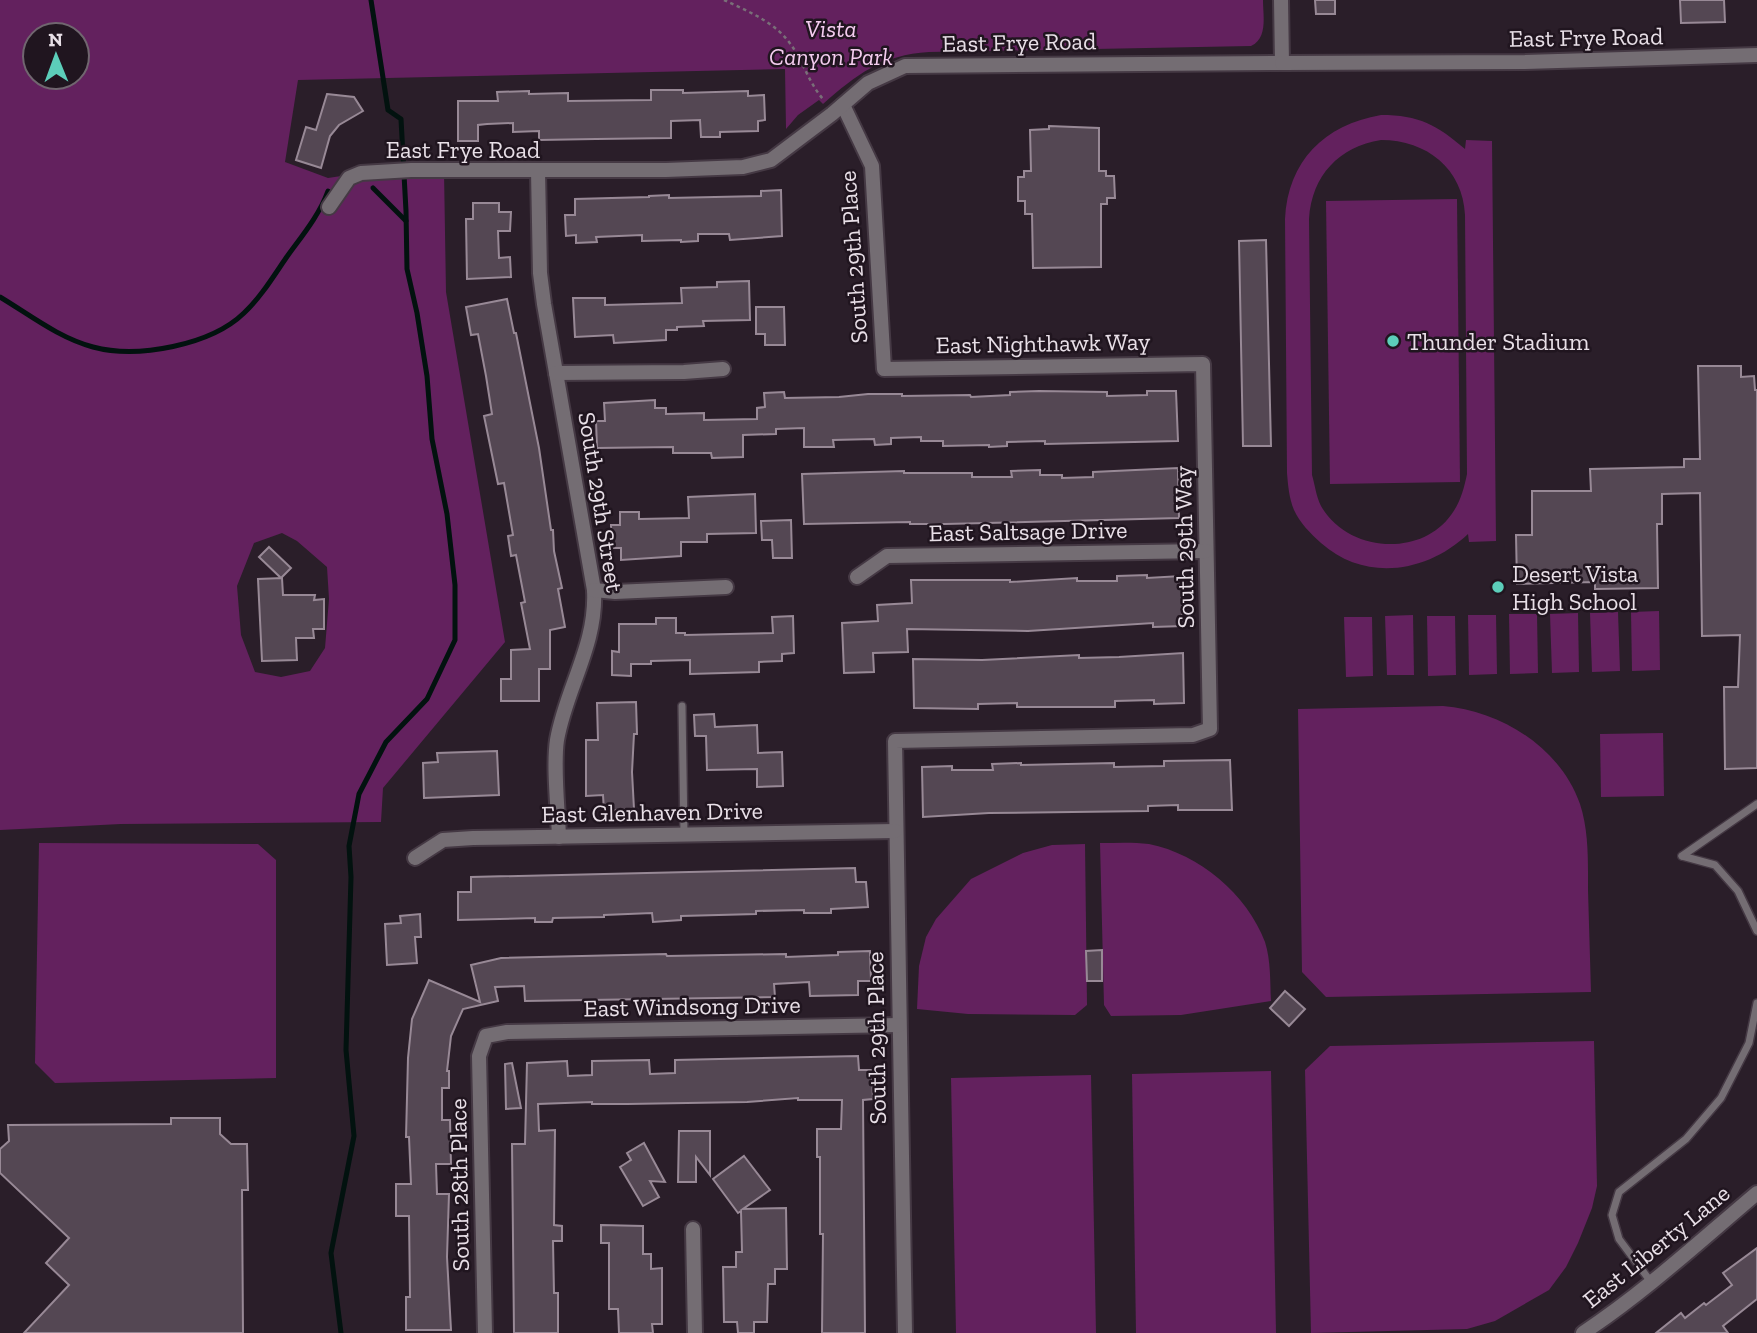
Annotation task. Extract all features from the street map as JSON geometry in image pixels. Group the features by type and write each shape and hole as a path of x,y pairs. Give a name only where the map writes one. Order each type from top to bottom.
{"street":[{"path":"1281,0 1282,63"},
{"name":"East Frye Road","path":"329,207 349,178 361,173 404,170 538,171 743,167 771,160 868,83 905,66 1525,62 1757,55"},
{"name":"South 29th Place","path":"843,105 872,166 884,369"},
{"name":"South 29th Street","path":"538,171 540,273 594,590 595,613 591,634 557,741 559,837"},
{"name":"East Nighthawk Way","path":"884,369 1203,363"},
{"name":"South 29th Way","path":"895,741 1193,735 1210,729 1203,363"},
{"path":"556,373 723,369"},
{"name":"East Saltsage Drive","path":"857,577 887,556 1206,551"},
{"path":"594,590 615,592 726,587"},
{"name":"South 29th Place","path":"895,741 905,1333"},
{"name":"East Glenhaven Drive","path":"415,858 443,840 895,831"},
{"name":"East Windsong Drive","path":"486,1036 507,1032 899,1025"},
{"name":"South 28th Place","path":"485,1333 479,1056 486,1036"},
{"name":"East Liberty Lane","path":"1583,1333 1651,1283 1757,1192"},
{"path":"693,1229 695,1333"}],"lane":[{"path":"682,706 684,835"},
{"path":"1757,804 1682,856 1715,865 1738,891 1757,931"},
{"path":"1651,1283 1619,1240 1612,1215 1619,1192 1686,1139 1721,1098 1749,1043 1757,1003"}],"path":[{"path":"724,0 761,17 789,41 812,87 823,99"}],"green space":[{"name":"Vista Canyon Park","path":"0,0 1263,0 1262,32 1260,38 1251,46 912,54 884,62 859,75 823,104 819,100 798,115 786,129 785,69 298,80 285,162 328,178 361,173 444,171 446,292 505,642 383,788 381,822 121,824 0,830","holes":["282,533 297,541 327,567 329,599 325,648 310,671 281,677 255,672 241,635 237,586 254,543"]},
{"path":"1381,115 1417,119 1436,128 1465,149 1466,140 1492,141 1496,541 1469,542 1468,534 1434,557 1396,568 1357,564 1339,556 1321,543 1306,528 1294,510 1287,473 1285,219 1288,198 1293,180 1313,149 1342,127","holes":["1381,140 1413,145 1440,160 1458,184 1463,199 1467,474 1457,506 1438,529 1421,538 1384,544 1348,533 1333,521 1321,506 1312,475 1309,219 1311,203 1322,177 1341,156 1352,149"]},
{"name":"Thunder Stadium","path":"1457,199 1460,482 1330,484 1326,201"},
{"path":"1659,611 1660,670 1632,671 1631,612"},
{"path":"1618,612 1620,671 1592,672 1590,613"},
{"path":"1578,613 1579,672 1552,673 1550,614"},
{"path":"1509,614 1537,614 1538,673 1510,674"},
{"path":"1413,615 1414,675 1387,675 1385,616"},
{"path":"1468,615 1496,615 1497,674 1469,675"},
{"path":"1427,616 1455,616 1456,675 1428,676"},
{"path":"1344,617 1372,617 1373,676 1346,677"},
{"path":"1443,706 1465,709 1507,724 1543,749 1571,784 1580,804 1586,836 1591,992 1326,997 1302,972 1298,709"},
{"path":"1663,733 1664,796 1601,797 1600,734"},
{"path":"39,843 258,844 276,860 276,1078 55,1083 35,1063"},
{"path":"1100,843 1143,843 1168,849 1203,867 1219,879 1246,908 1265,942 1271,1001 1181,1015 1111,1016 1104,1005"},
{"path":"1085,844 1087,1005 1075,1015 968,1014 917,1009 919,966 926,937 936,919 971,879 1023,853 1052,845"},
{"path":"1594,1041 1597,1186 1592,1208 1578,1243 1566,1267 1549,1290 1495,1321 1467,1329 1311,1333 1305,1070 1330,1046"},
{"path":"1271,1071 1276,1333 1136,1333 1132,1074"},
{"path":"1091,1075 1096,1333 956,1333 951,1078"}],"building":[{"path":"1315,0 1335,0 1335,14 1316,14"},
{"path":"1680,0 1724,0 1725,22 1681,23"},
{"path":"651,90 683,90 683,93 748,91 748,96 764,95 765,120 758,121 758,131 720,132 720,137 701,137 700,120 671,121 671,138 539,140 539,131 513,132 513,123 487,124 478,125 478,141 458,141 458,101 498,101 497,92 529,91 529,94 568,93 568,101 651,100"},
{"path":"327,94 354,97 363,111 339,125 330,136 321,168 296,160 306,127 316,130"},
{"path":"1049,126 1099,128 1099,171 1106,171 1106,176 1114,176 1115,198 1107,198 1107,204 1101,204 1101,267 1033,268 1032,214 1025,214 1025,201 1018,201 1018,177 1024,177 1024,171 1031,171 1030,130 1049,129"},
{"path":"781,190 782,236 730,240 729,234 698,234 698,241 681,242 642,241 642,235 596,237 597,242 576,243 576,235 566,236 565,215 575,215 575,199 669,195 669,198 761,196 761,191"},
{"path":"473,203 499,203 499,212 511,212 510,231 498,231 499,258 510,257 511,277 467,279 466,219 473,219"},
{"path":"1266,240 1271,446 1243,446 1239,241"},
{"path":"749,281 750,320 703,321 704,326 677,327 677,330 666,330 666,340 614,343 613,335 575,337 573,298 605,298 605,305 682,303 681,288 717,287 717,282"},
{"path":"507,299 539,448 562,588 558,589 565,627 550,630 550,669 539,669 539,701 501,701 501,679 511,679 511,650 530,649 521,603 525,602 516,555 511,556 508,536 513,535 504,483 498,484 484,416 492,414 486,376 478,334 471,335 466,307"},
{"path":"756,307 784,307 785,345 765,345 765,334 756,334"},
{"path":"1698,366 1741,366 1741,377 1754,376 1757,390 1757,768 1725,769 1724,687 1738,687 1740,635 1702,636 1700,493 1662,494 1662,524 1657,524 1658,588 1595,589 1595,582 1517,584 1516,535 1532,535 1532,491 1591,491 1590,469 1684,467 1684,459 1700,459"},
{"path":"1039,391 1107,392 1107,396 1176,391 1178,441 1045,444 1045,441 1007,442 1007,446 989,447 943,446 943,441 921,441 921,437 891,438 891,444 875,445 874,439 833,440 834,447 804,447 804,428 776,429 776,434 743,435 743,457 712,458 711,453 673,453 673,447 597,448 596,421 605,421 604,403 655,400 655,408 666,408 666,414 704,413 704,420 757,419 757,408 765,407 764,393 784,392 785,398 868,394 971,397"},
{"path":"1178,468 1179,518 945,524 804,524 802,474 904,471 972,473 972,477 1012,477 1011,471 1040,470 1040,475 1062,475 1062,478 1093,477 1093,472"},
{"path":"755,494 756,533 707,534 707,542 681,542 681,556 621,560 621,548 611,548 611,525 620,525 620,512 639,512 639,519 689,518 688,497"},
{"path":"791,520 792,558 773,558 772,540 762,540 761,521"},
{"path":"269,547 291,568 281,578 259,557"},
{"path":"1147,575 1147,578 1181,576 1183,626 1153,627 1153,623 1028,631 907,629 908,652 873,653 874,672 844,673 842,623 878,621 877,605 912,603 911,580 1010,582 1077,578 1077,581 1117,581 1117,576"},
{"path":"282,578 283,595 315,595 314,600 324,599 324,629 313,629 314,638 296,638 297,660 262,661 258,579"},
{"path":"793,616 794,653 782,654 782,661 759,662 759,672 690,674 690,660 631,664 631,676 612,675 612,651 619,652 619,624 656,624 656,618 676,618 676,633 685,635 773,633 772,617"},
{"path":"1183,653 1184,703 1154,704 1154,700 1115,701 1115,707 1017,707 1017,703 978,704 978,709 914,708 913,659 982,660 1079,655 1079,658"},
{"path":"636,702 637,734 634,734 632,772 634,809 604,811 603,795 586,796 586,740 598,740 597,703"},
{"path":"714,714 715,727 757,725 758,753 782,752 783,786 757,787 757,769 707,770 706,736 695,736 694,715"},
{"path":"497,751 499,795 424,798 423,763 438,762 437,753"},
{"path":"1230,760 1232,810 1178,810 1178,805 1148,806 1148,811 989,813 923,817 922,767 952,766 952,770 993,770 992,764 1114,763 1114,767 1164,766 1164,761"},
{"path":"855,868 856,882 866,882 868,907 831,909 831,913 804,913 804,910 756,911 756,914 681,916 681,920 653,922 652,913 553,918 552,922 535,922 535,918 458,920 458,892 471,892 471,877"},
{"path":"420,914 421,937 415,937 417,963 387,965 385,924 401,923 400,916"},
{"path":"1102,950 1102,981 1087,981 1086,951"},
{"path":"870,951 871,981 858,981 858,995 810,996 809,982 774,984 775,997 525,1001 524,986 495,987 498,1001 463,1009 451,1036 447,1071 449,1088 442,1088 442,1120 450,1120 451,1164 436,1164 437,1194 449,1194 447,1257 451,1330 406,1330 406,1297 410,1297 409,1216 396,1216 396,1184 411,1184 409,1137 406,1137 408,1058 412,1019 429,980 480,1002 471,965 501,958 666,954 786,954 786,957"},
{"path":"1285,991 1305,1009 1289,1026 1270,1008"},
{"path":"858,1056 859,1070 872,1070 873,1099 863,1100 865,1333 822,1333 823,1234 820,1234 820,1157 817,1157 817,1129 841,1129 842,1100 798,1098 747,1102 538,1104 539,1131 555,1130 554,1225 562,1226 562,1241 553,1241 554,1293 558,1293 558,1333 514,1333 512,1144 525,1144 527,1063 567,1061 568,1076 592,1075 592,1061 649,1060 650,1074 675,1073 675,1060"},
{"path":"512,1063 521,1108 506,1109 505,1064"},
{"path":"171,1118 220,1118 220,1134 231,1144 247,1144 248,1190 242,1190 243,1333 24,1333 69,1285 46,1263 69,1238 0,1173 0,1149 9,1141 8,1125 171,1124"},
{"path":"679,1131 710,1131 710,1175 696,1157 696,1182 678,1182"},
{"path":"644,1143 665,1182 650,1181 659,1197 643,1206 620,1167 631,1160 627,1153"},
{"path":"744,1156 770,1190 743,1209 786,1208 787,1269 775,1269 775,1284 768,1284 767,1322 754,1322 754,1333 738,1333 737,1322 724,1322 723,1267 736,1267 736,1252 742,1252 741,1211 738,1213 713,1179"},
{"path":"601,1225 643,1226 643,1254 651,1254 651,1269 662,1268 662,1324 652,1324 653,1333 619,1333 618,1309 609,1309 609,1243 601,1243"},
{"path":"1757,1248 1757,1299 1723,1326 1728,1333 1656,1333 1681,1313 1685,1318 1732,1285 1723,1273"}],"waterway":[{"path":"341,1333 331,1253 354,1136 346,1050 351,877 349,846 359,794 386,742 427,699 455,640 455,585 447,514 432,439 427,376 417,313 407,269 401,119 388,110 371,0"},
{"path":"373,188 406,221"},
{"path":"0,297 57,332 93,347 152,350 194,341 230,324 250,307 309,226 328,191"}],"place":[{"name":"Thunder Stadium","path":"1393,341"},
{"name":"Desert Vista High School","path":"1498,587"}]}
